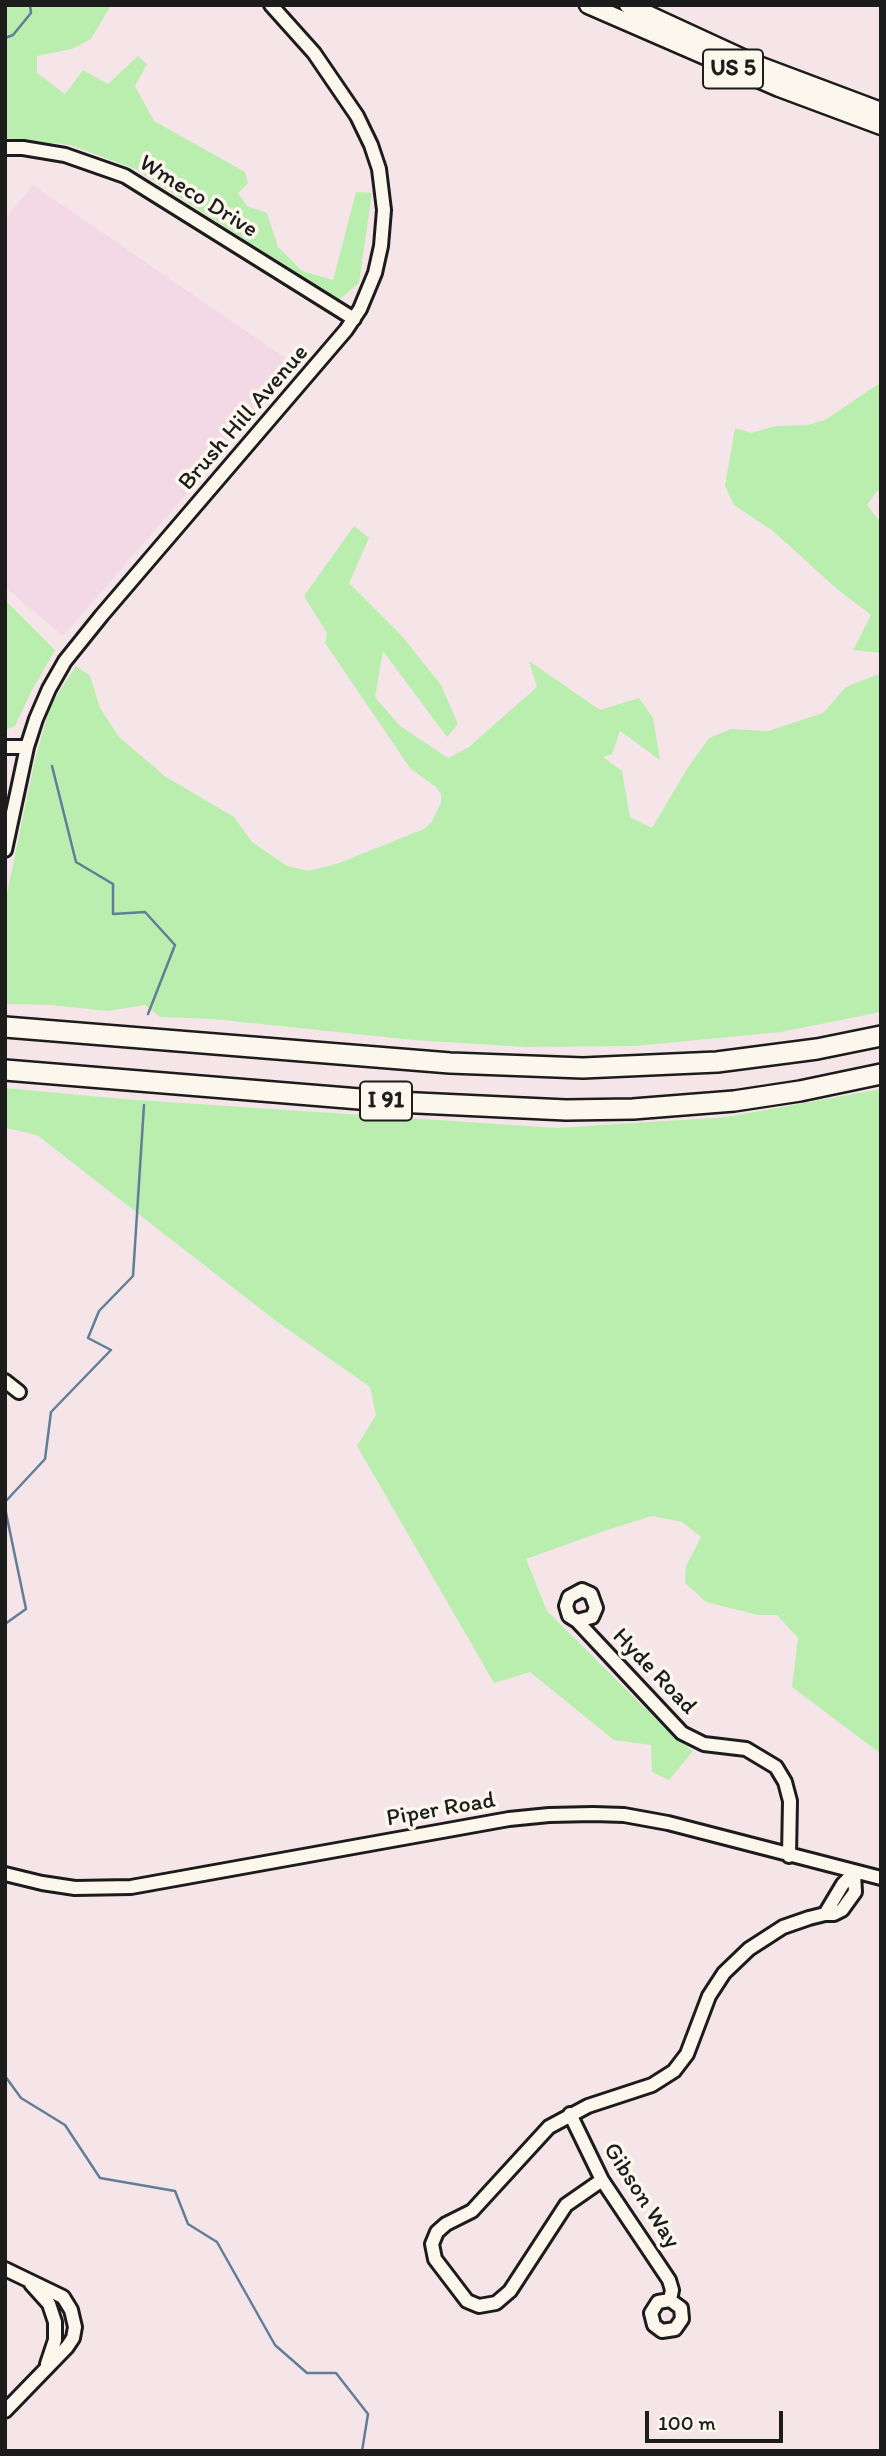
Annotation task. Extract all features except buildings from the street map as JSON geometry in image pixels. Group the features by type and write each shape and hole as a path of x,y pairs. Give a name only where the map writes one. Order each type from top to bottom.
{"highway":[{"name":"I 91","path":"5,1027 450,1063 583,1068 717,1062 817,1049 881,1036"},
{"name":"I 91","path":"5,1070 408,1103 566,1110 645,1108 734,1101 811,1089 881,1074"}],"main road":[{"name":"US 5","path":"588,5 779,88 881,126"},
{"name":"US 5","path":"631,7 756,64 881,111"}],"street":[{"name":"Brush Hill Avenue","path":"5,850 27,747 42,704 75,648 354,319 371,285 381,246 384,210 379,169 367,136 345,97 306,44 271,5"},
{"name":"Wmeco Drive","path":"5,148 65,155 125,176 354,319"},
{"path":"5,747 27,747"},
{"path":"5,1381 19,1392"},
{"name":"Hyde Road","path":"577,1621 682,1733 704,1744 746,1749 776,1767 785,1782 790,1801 789,1856"},
{"name":"Piper Road","path":"5,1874 75,1888 131,1887 493,1822 535,1816 608,1814 646,1819 881,1878"},
{"path":"602,2180 566,2205 510,2291 495,2303 483,2306 470,2303 460,2294 437,2262 432,2241 439,2229 472,2211 545,2130 570,2114 667,2077 687,2054 712,1991 731,1966 754,1945 783,1927 825,1913 838,1913 850,1900 855,1888 854,1873"},
{"name":"Gibson Way","path":"570,2114 602,2180 668,2276 672,2290 670,2300"},
{"path":"5,2269 63,2297 69,2305 74,2323 70,2342 5,2411"},
{"path":"28,2281 49,2304 55,2322 55,2340 45,2367"}],"shaded area":[{"path":"33,185 297,366 63,636 5,587 5,219"}],"green space":[{"path":"5,5 111,5 91,39 72,49 37,56 37,73 65,94 83,70 108,84 138,56 147,64 135,86 154,121 245,172 248,183 238,193 247,206 267,213 278,247 302,271 333,280 356,192 372,193 359,283 339,300 135,169 70,145 5,138"},
{"path":"881,382 881,491 877,491 867,505 881,523 881,653 853,650 871,615 837,589 773,531 734,505 725,486 735,428 751,433 776,426 808,425 825,420"},
{"path":"354,526 369,538 349,583 402,636 441,685 458,724 447,737 383,651 375,697 400,726 448,758 469,747 537,687 529,661 600,710 639,698 653,718 660,760 620,731 612,754 603,757 622,771 630,817 652,828 709,738 731,729 768,731 823,713 846,687 881,675 881,1012 781,1032 635,1046 526,1047 413,1040 213,1019 160,1017 145,1005 107,1011 5,1004 5,903 35,759 51,704 76,666 90,676 100,708 119,737 166,777 234,817 252,842 287,866 309,871 339,863 424,829 431,823 441,803 441,794 436,787 410,768 325,643 327,633 304,596"},
{"path":"5,600 55,650 15,726 5,730"},
{"path":"5,1088 123,1099 557,1128 727,1117 881,1089 881,1754 792,1687 798,1638 777,1615 758,1615 706,1602 685,1583 686,1566 701,1537 682,1522 652,1516 526,1559 547,1611 674,1737 693,1751 669,1780 652,1772 651,1745 614,1740 530,1672 494,1683 357,1446 376,1415 370,1387 276,1321 37,1135 5,1128"}],"waterway":[{"path":"5,38 13,35 31,13 30,5"},
{"path":"52,766 76,862 113,884 113,914 145,912 175,945 148,1014"},
{"path":"5,1502 45,1459 51,1412 111,1350 88,1338 99,1311 133,1276 144,1105"},
{"path":"5,1508 26,1609 5,1624"},
{"path":"5,2076 21,2098 65,2125 100,2178 175,2191 188,2224 217,2242 275,2345 307,2373 336,2373 368,2414 362,2451"}]}
